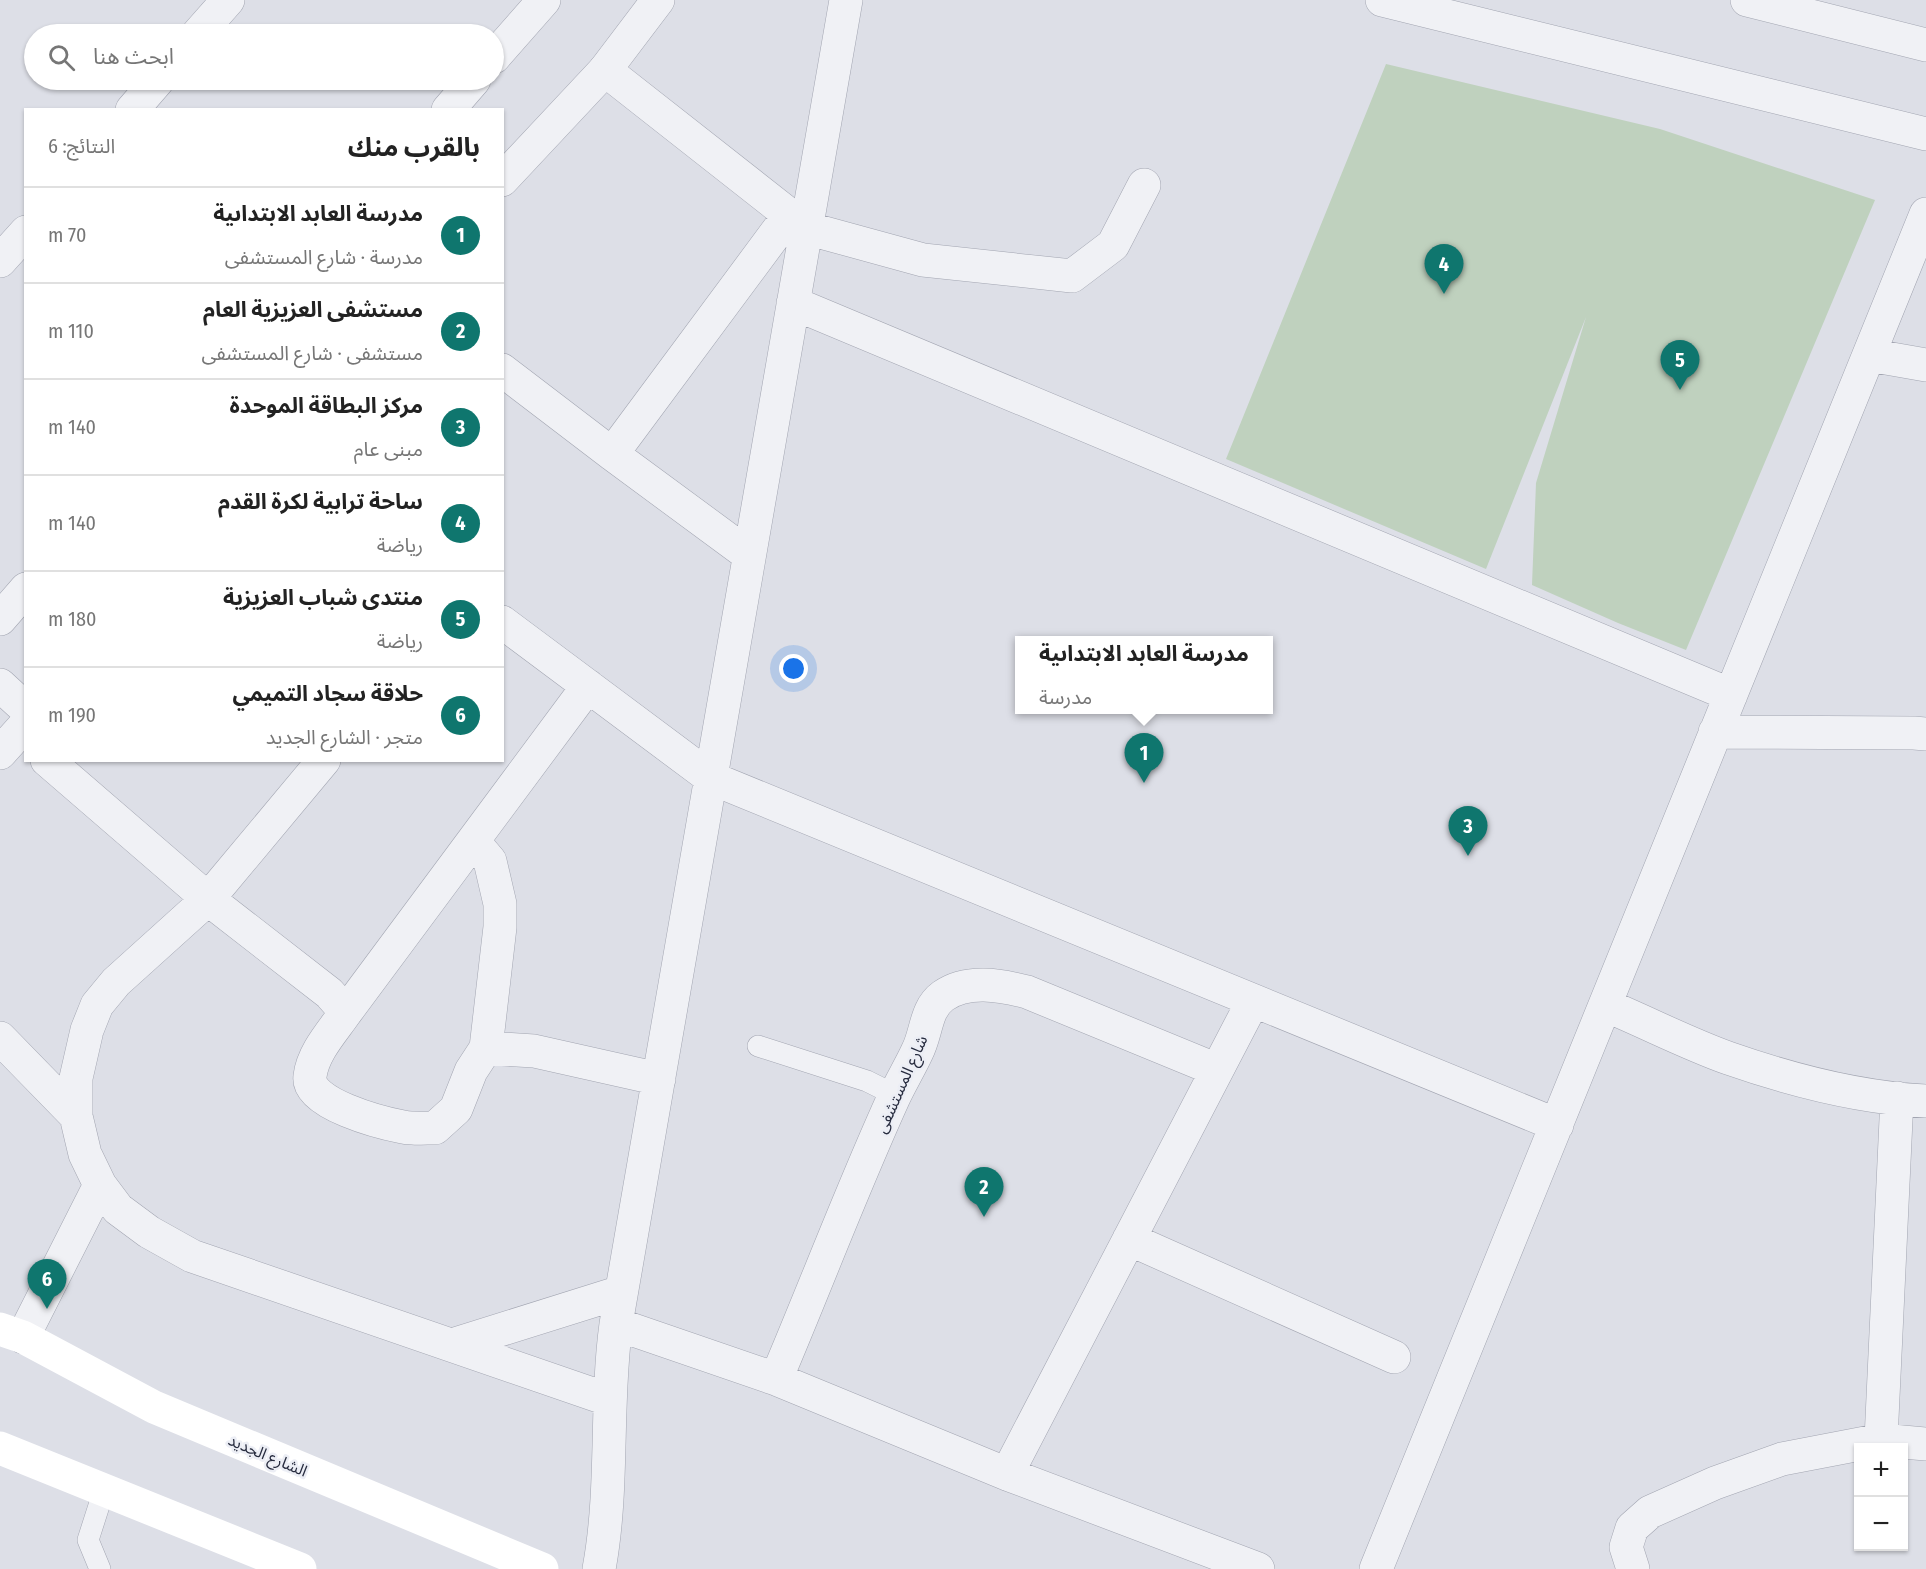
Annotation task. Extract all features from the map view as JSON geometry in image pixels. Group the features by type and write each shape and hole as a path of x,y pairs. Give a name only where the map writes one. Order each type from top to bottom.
{"main road":[{"name":"الشارع الجديد","path":"12,1333 154,1407 542,1569"},
{"path":"0,1448 300,1569"}],"street":[{"path":"207,24 228,0"},
{"path":"504,46 544,0"},
{"path":"504,178 605,70 658,0"},
{"path":"599,1569 616,1324 621,1292 793,303 798,221 846,0"},
{"path":"1382,0 1926,134"},
{"path":"1747,0 1926,45"},
{"path":"605,70 798,221 923,260 1072,276 1113,245 1144,184"},
{"path":"134,108 149,90"},
{"path":"450,108 465,90"},
{"path":"1376,1569 1926,214"},
{"path":"612,454 798,221"},
{"path":"0,261 24,234"},
{"path":"793,303 1731,695"},
{"path":"1869,355 1926,365"},
{"path":"504,372 749,555"},
{"path":"504,623 711,778 1557,1125"},
{"path":"0,685 19,732"},
{"path":"473,841 490,861 500,904 500,927 486,1048 471,1071 456,1109 435,1128 405,1128 363,1117 327,1100 314,1091 309,1078 318,1054 346,1012 588,686"},
{"path":"1716,732 1926,734"},
{"path":"49,762 208,899 329,993 346,1012"},
{"path":"322,762 208,899 116,982 97,1005 87,1029 76,1078 76,1116 85,1154 100,1185 118,1209 149,1232 192,1256 610,1400"},
{"name":"شارع المستشفى","path":"776,1379 895,1095 919,1050 932,1006 944,996 956,989 974,985 1007,986 1027,992 1217,1070"},
{"path":"1007,1473 1253,1001"},
{"path":"1605,1005 1727,1057 1780,1074 1840,1090 1912,1100 1881,1440"},
{"path":"0,1038 76,1116"},
{"path":"486,1048 534,1051 659,1079"},
{"path":"12,1333 100,1185"},
{"path":"1129,1239 1394,1357"},
{"path":"452,1345 621,1292"},
{"path":"616,1324 776,1379 1007,1473 1258,1569"},
{"path":"1633,1569 1626,1547 1632,1527 1650,1512 1715,1483 1782,1459 1881,1440 1926,1443"}],"lane":[{"path":"758,1046 867,1081 895,1095"},
{"path":"100,1569 88,1540 104,1490"}],"green space":[{"path":"1386,64 1660,129 1875,200 1686,650 1532,585 1536,483 1586,317 1486,569 1226,459"}],"place":[{"name":"ساحة ترابية لكرة القدم","path":"1444,294"},
{"name":"منتدى شباب العزيزية","path":"1680,390"},
{"name":"مدرسة العابد الابتداىية","path":"1144,783"},
{"name":"مركز البطاقة الموحدة","path":"1468,856"},
{"name":"مستشفى العزيزية العام","path":"984,1217"},
{"name":"حلاقة سجاد التميمي","path":"47,1309"}]}
